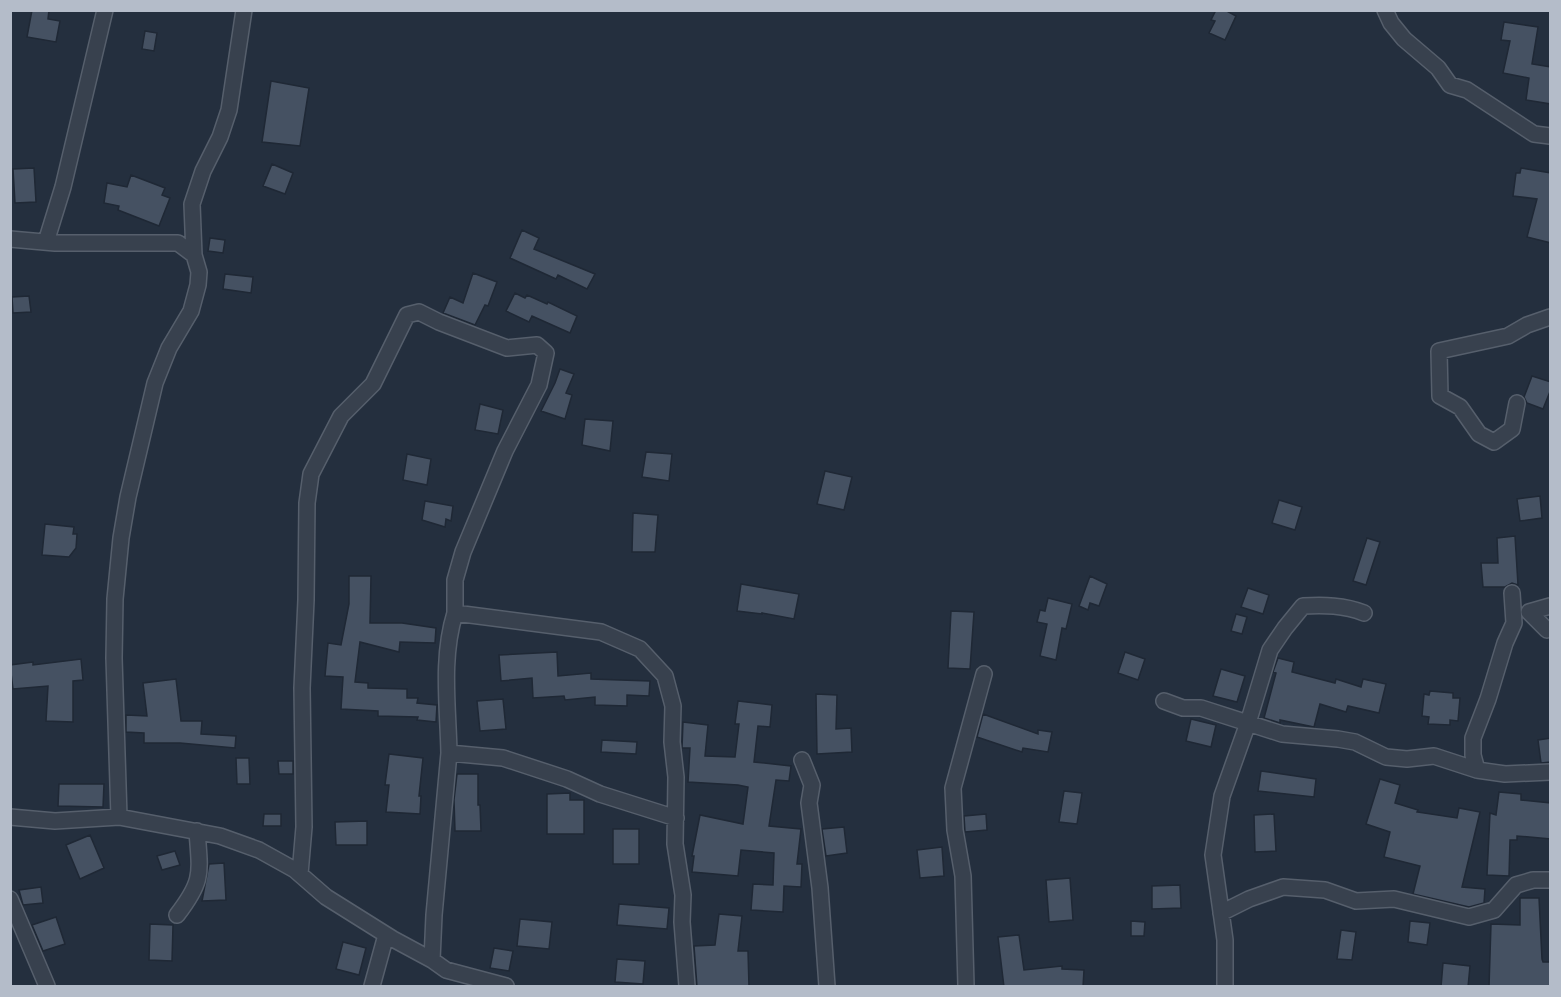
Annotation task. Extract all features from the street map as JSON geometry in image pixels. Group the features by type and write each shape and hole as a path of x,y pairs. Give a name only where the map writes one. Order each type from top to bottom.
{"street":[{"path":"46,242 63,187 105,10"},
{"path":"119,818 114,658 115,599 121,538 155,383 169,348 191,311 199,272 194,255 192,204 203,171 220,137 229,110 244,10"},
{"path":"1385,10 1391,23 1404,39 1438,68 1450,85 1467,90 1534,134 1551,136"},
{"path":"10,239 46,242 178,243 194,255"},
{"path":"300,874 304,827 302,688 307,503 311,474 341,416 373,384 407,315 419,312 507,348 537,345 546,353 539,385 490,485 482,511 473,525 463,552 455,580 455,613 449,632 447,659 449,753 432,960"},
{"path":"1517,403 1512,429 1494,442 1479,434 1460,407 1440,396 1439,351 1508,336 1527,325 1551,317"},
{"path":"1477,770 1473,755 1473,738 1488,699 1499,658 1514,623 1512,593"},
{"path":"1225,987 1225,940 1213,855 1222,796 1248,723 1270,650 1303,606 1324,605 1354,609 1364,613"},
{"path":"1547,630 1528,612 1551,606"},
{"path":"455,613 601,632 640,649 665,676 673,706 672,742 676,777 675,844 683,895 682,922 687,987"},
{"path":"966,987 963,876 955,830 953,788 984,674"},
{"path":"1164,701 1184,708 1201,708 1282,735 1355,742 1386,757 1407,759 1434,756 1477,770 1505,774 1551,772"},
{"path":"449,753 503,758 567,779 600,794 676,818"},
{"path":"802,760 812,785 809,802 820,888 827,987"},
{"path":"10,817 55,821 119,818 220,836 259,850 300,874 326,897 446,970 506,987"},
{"path":"177,915 192,896 199,880 197,831"},
{"path":"1221,913 1249,899 1283,887 1325,890 1356,902 1394,899 1469,917 1494,910 1516,885 1533,880 1551,880"},
{"path":"10,899 47,987"},
{"path":"372,987 386,935"}],"building":[{"path":"32,10 49,10 48,19 60,21 56,42 27,37"},
{"path":"1216,10 1225,10 1236,16 1225,40 1209,33 1215,21 1211,20"},
{"path":"1504,22 1538,27 1532,64 1551,67 1551,104 1526,100 1529,78 1503,73 1510,41 1501,40"},
{"path":"145,31 157,33 154,51 142,49"},
{"path":"271,81 309,88 300,146 262,142"},
{"path":"272,164 293,173 285,194 263,186"},
{"path":"34,168 36,202 15,203 13,169"},
{"path":"1521,168 1551,173 1551,243 1527,237 1537,199 1513,196 1516,173 1520,173"},
{"path":"131,175 165,188 162,195 170,198 159,226 118,210 119,206 104,203 107,183 127,187"},
{"path":"522,230 539,238 534,249 595,274 587,289 558,275 556,279 510,258"},
{"path":"210,238 225,240 223,253 208,251"},
{"path":"473,273 497,282 488,306 485,305 475,325 443,313 450,297 463,303"},
{"path":"225,274 253,277 251,293 223,289"},
{"path":"515,293 525,298 527,295 547,304 548,302 577,316 570,333 532,316 529,322 506,311"},
{"path":"29,296 31,312 13,313 12,297"},
{"path":"560,369 574,374 566,393 572,395 565,419 541,411"},
{"path":"1532,376 1551,382 1551,389 1543,409 1527,403 1524,397"},
{"path":"480,404 503,410 498,434 475,430"},
{"path":"585,419 613,421 610,451 582,445"},
{"path":"646,452 672,454 669,481 642,477"},
{"path":"407,454 431,459 427,485 403,480"},
{"path":"825,471 852,477 844,510 817,504"},
{"path":"1540,496 1542,518 1520,521 1517,499"},
{"path":"1279,500 1302,507 1295,530 1272,523"},
{"path":"425,501 453,506 451,521 446,519 445,527 422,520"},
{"path":"633,513 658,515 655,552 632,552"},
{"path":"45,524 74,527 73,534 77,534 76,548 69,557 42,555"},
{"path":"1515,536 1518,585 1512,583 1505,587 1483,587 1481,563 1498,563 1497,538"},
{"path":"1367,538 1380,542 1366,585 1353,581"},
{"path":"349,576 371,576 370,623 402,623 436,628 435,643 400,642 399,652 360,642 355,682 368,683 368,688 407,689 407,698 418,698 417,703 437,705 436,722 417,720 418,717 378,716 378,711 341,709 343,677 325,676 328,643 341,645 349,604"},
{"path":"1090,576 1107,584 1099,606 1090,603 1088,610 1079,606"},
{"path":"741,584 799,594 794,619 737,611"},
{"path":"1248,588 1269,595 1263,614 1241,607"},
{"path":"1048,598 1072,604 1066,629 1062,628 1056,660 1040,656 1047,624 1037,622 1040,610 1045,611"},
{"path":"951,611 974,612 970,669 948,668"},
{"path":"1236,614 1247,617 1242,634 1231,631"},
{"path":"557,652 558,676 591,673 591,679 650,681 649,696 627,695 627,706 595,705 595,697 565,700 564,696 533,698 532,678 501,681 499,655"},
{"path":"1125,652 1145,659 1138,680 1118,673"},
{"path":"1278,658 1294,662 1292,672 1335,683 1336,679 1361,687 1363,679 1386,684 1379,713 1348,706 1346,712 1320,704 1314,727 1280,720 1280,723 1264,718"},
{"path":"81,659 83,680 73,681 73,722 46,721 48,686 13,689 10,665 33,662 33,665"},
{"path":"1221,669 1245,676 1237,702 1213,696"},
{"path":"176,679 181,721 202,721 201,734 236,736 235,748 180,743 144,743 144,733 126,732 126,715 147,716 143,683"},
{"path":"1430,691 1453,693 1453,698 1460,698 1458,721 1450,720 1450,725 1428,724 1429,717 1422,716 1424,694 1429,695"},
{"path":"816,694 837,695 836,729 851,728 852,752 817,754"},
{"path":"503,699 506,729 480,731 477,701"},
{"path":"738,701 772,705 770,727 758,726 754,762 791,766 789,781 776,780 769,826 801,829 797,864 802,864 801,887 784,886 783,912 751,910 753,884 773,885 774,853 741,850 738,876 692,872 694,856 692,856 700,815 743,824 748,787 688,782 690,748 682,748 683,722 708,725 705,756 735,757 739,724 735,724"},
{"path":"983,714 1038,734 1038,730 1052,732 1048,752 1023,748 1022,752 977,737"},
{"path":"1191,719 1216,725 1211,747 1186,741"},
{"path":"1551,738 1551,762 1541,763 1538,740"},
{"path":"602,740 637,742 636,754 601,752"},
{"path":"389,754 423,758 419,796 421,796 420,814 386,812 389,785 385,785"},
{"path":"236,758 249,758 250,784 237,784"},
{"path":"278,761 293,761 293,774 279,774"},
{"path":"1261,771 1316,779 1314,797 1258,791"},
{"path":"457,774 478,774 481,831 455,831 454,800"},
{"path":"1380,779 1400,785 1395,803 1418,810 1417,812 1457,818 1459,808 1480,812 1462,887 1485,889 1484,903 1469,907 1413,894 1420,866 1384,857 1390,832 1366,824"},
{"path":"59,784 104,784 103,807 58,806"},
{"path":"1064,791 1082,793 1077,824 1059,822"},
{"path":"1499,792 1521,794 1521,800 1551,803 1551,839 1517,836 1517,840 1510,840 1509,876 1487,875 1490,813 1496,815"},
{"path":"570,793 570,800 584,800 584,834 547,834 547,794"},
{"path":"264,814 281,814 281,826 263,826"},
{"path":"986,814 987,830 965,832 964,816"},
{"path":"1274,814 1276,851 1255,852 1254,815"},
{"path":"367,821 367,845 336,845 335,822"},
{"path":"844,827 847,853 826,856 822,829"},
{"path":"613,829 639,829 639,864 613,864"},
{"path":"90,835 104,868 80,879 66,845"},
{"path":"942,847 944,876 920,878 917,850"},
{"path":"175,851 180,865 162,870 157,856"},
{"path":"224,863 226,900 202,901 209,864"},
{"path":"1070,878 1073,920 1049,922 1046,880"},
{"path":"1180,885 1181,908 1152,909 1152,886"},
{"path":"41,887 43,903 23,905 19,890"},
{"path":"1520,898 1539,898 1542,959 1543,962 1551,962 1551,986 1489,987 1491,924 1520,925"},
{"path":"619,904 669,908 667,929 617,925"},
{"path":"719,914 742,916 738,951 748,951 749,987 697,987 694,946 715,945"},
{"path":"56,917 65,944 43,951 32,925"},
{"path":"520,919 552,922 549,949 517,946"},
{"path":"1131,921 1145,922 1144,936 1131,936"},
{"path":"1410,921 1430,923 1427,945 1408,942"},
{"path":"150,924 173,925 172,961 149,960"},
{"path":"1341,930 1356,932 1352,960 1337,959"},
{"path":"1019,935 1024,970 1062,966 1062,969 1084,970 1083,987 1004,987 998,937"},
{"path":"343,942 366,948 359,975 336,969"},
{"path":"494,948 513,951 509,971 490,968"},
{"path":"617,959 645,961 643,984 615,982"},
{"path":"1443,963 1470,966 1468,987 1441,987"}]}
